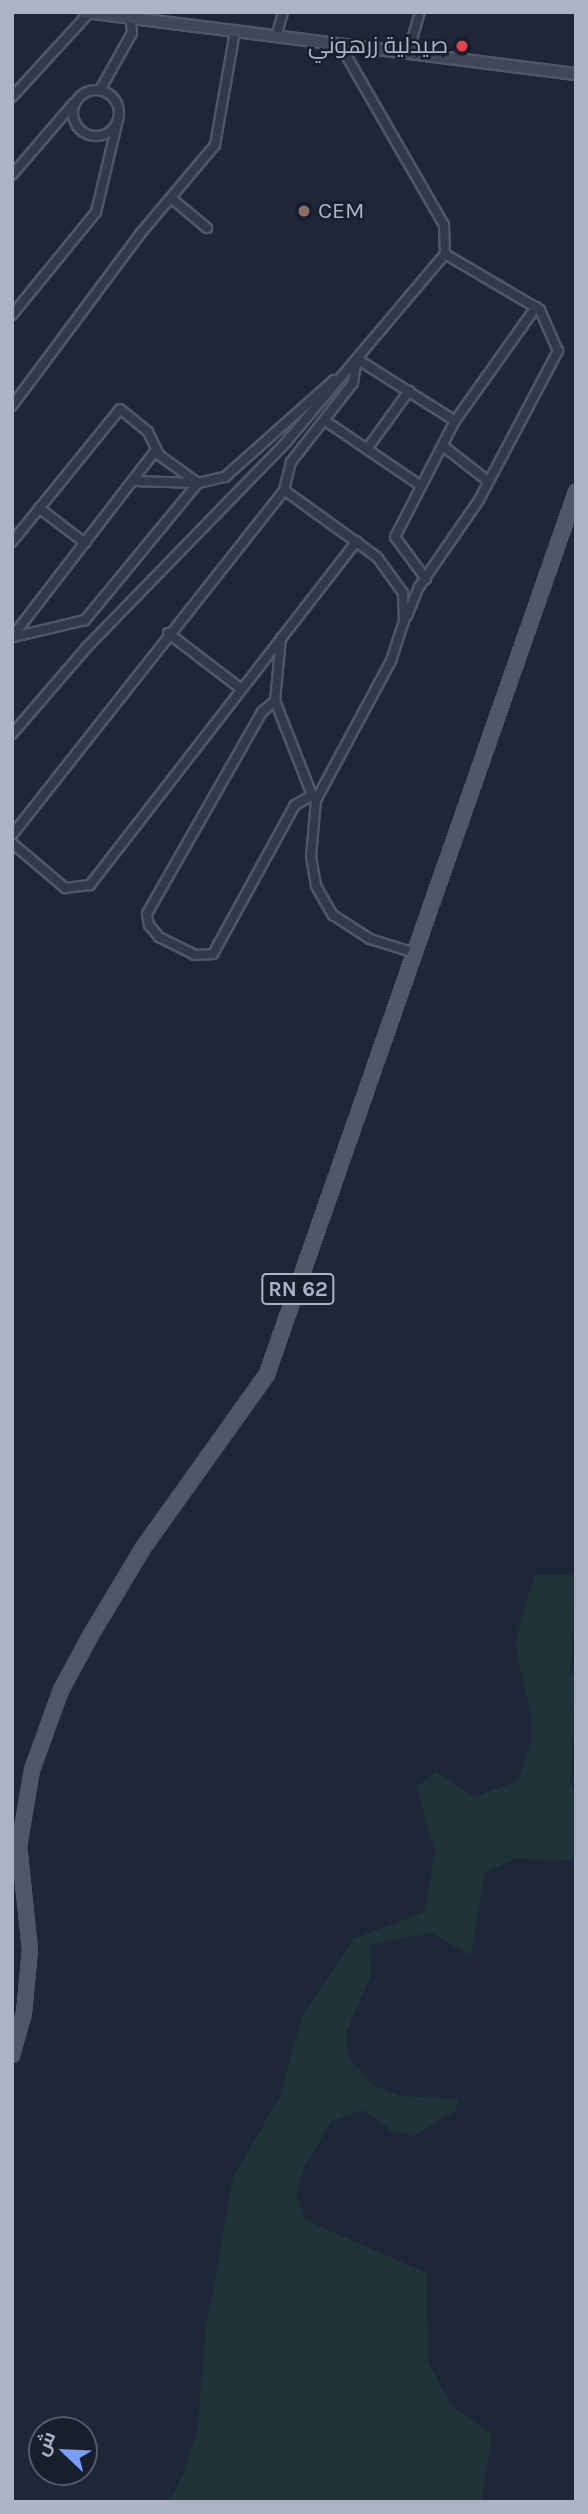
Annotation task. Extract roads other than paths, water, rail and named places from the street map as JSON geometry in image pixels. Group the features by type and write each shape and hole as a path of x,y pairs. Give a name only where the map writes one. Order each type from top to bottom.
{"main road":[{"path":"86,12 130,15 182,25 576,74"},
{"name":"RN 62","path":"12,2055 24,2013 30,1950 19,1846 23,1808 57,1702 144,1548 267,1374 576,492"}],"street":[{"path":"12,97 86,12"},
{"path":"182,25 184,12"},
{"path":"276,37 284,12"},
{"path":"408,53 420,12"},
{"path":"12,175 78,98 100,90 132,33 130,15"},
{"path":"12,406 218,139 235,32"},
{"path":"12,734 357,359 445,254 444,226 340,45"},
{"path":"12,315 96,212 118,120 117,104 100,90"},
{"path":"78,98 74,120 84,133 107,133 118,120"},
{"path":"170,198 207,228"},
{"path":"275,701 262,712 154,902 149,925 159,937 195,955 213,954 295,805 314,798 392,659 404,621 426,579 488,481 557,358 549,320 536,307 445,254"},
{"path":"426,579 396,537 455,421 536,307"},
{"path":"357,359 455,421"},
{"path":"12,835 168,633 284,490 291,462 353,383 357,359"},
{"path":"133,481 198,483 225,477 357,359"},
{"path":"367,449 409,391"},
{"path":"12,542 120,409 148,432 156,450 198,483"},
{"path":"324,420 421,486"},
{"path":"443,446 488,481"},
{"path":"13,637 156,450"},
{"path":"13,637 85,620 198,483"},
{"path":"284,490 357,541 396,578 404,621"},
{"path":"39,508 85,543"},
{"path":"12,843 65,888 90,885 240,688 357,541"},
{"path":"168,633 240,688"},
{"path":"281,638 275,701 314,798 312,864 323,902 359,934 415,953"}],"place":[{"name":"صيدلية زرهوني","path":"462,46"},
{"name":"CEM","path":"304,211"}]}
